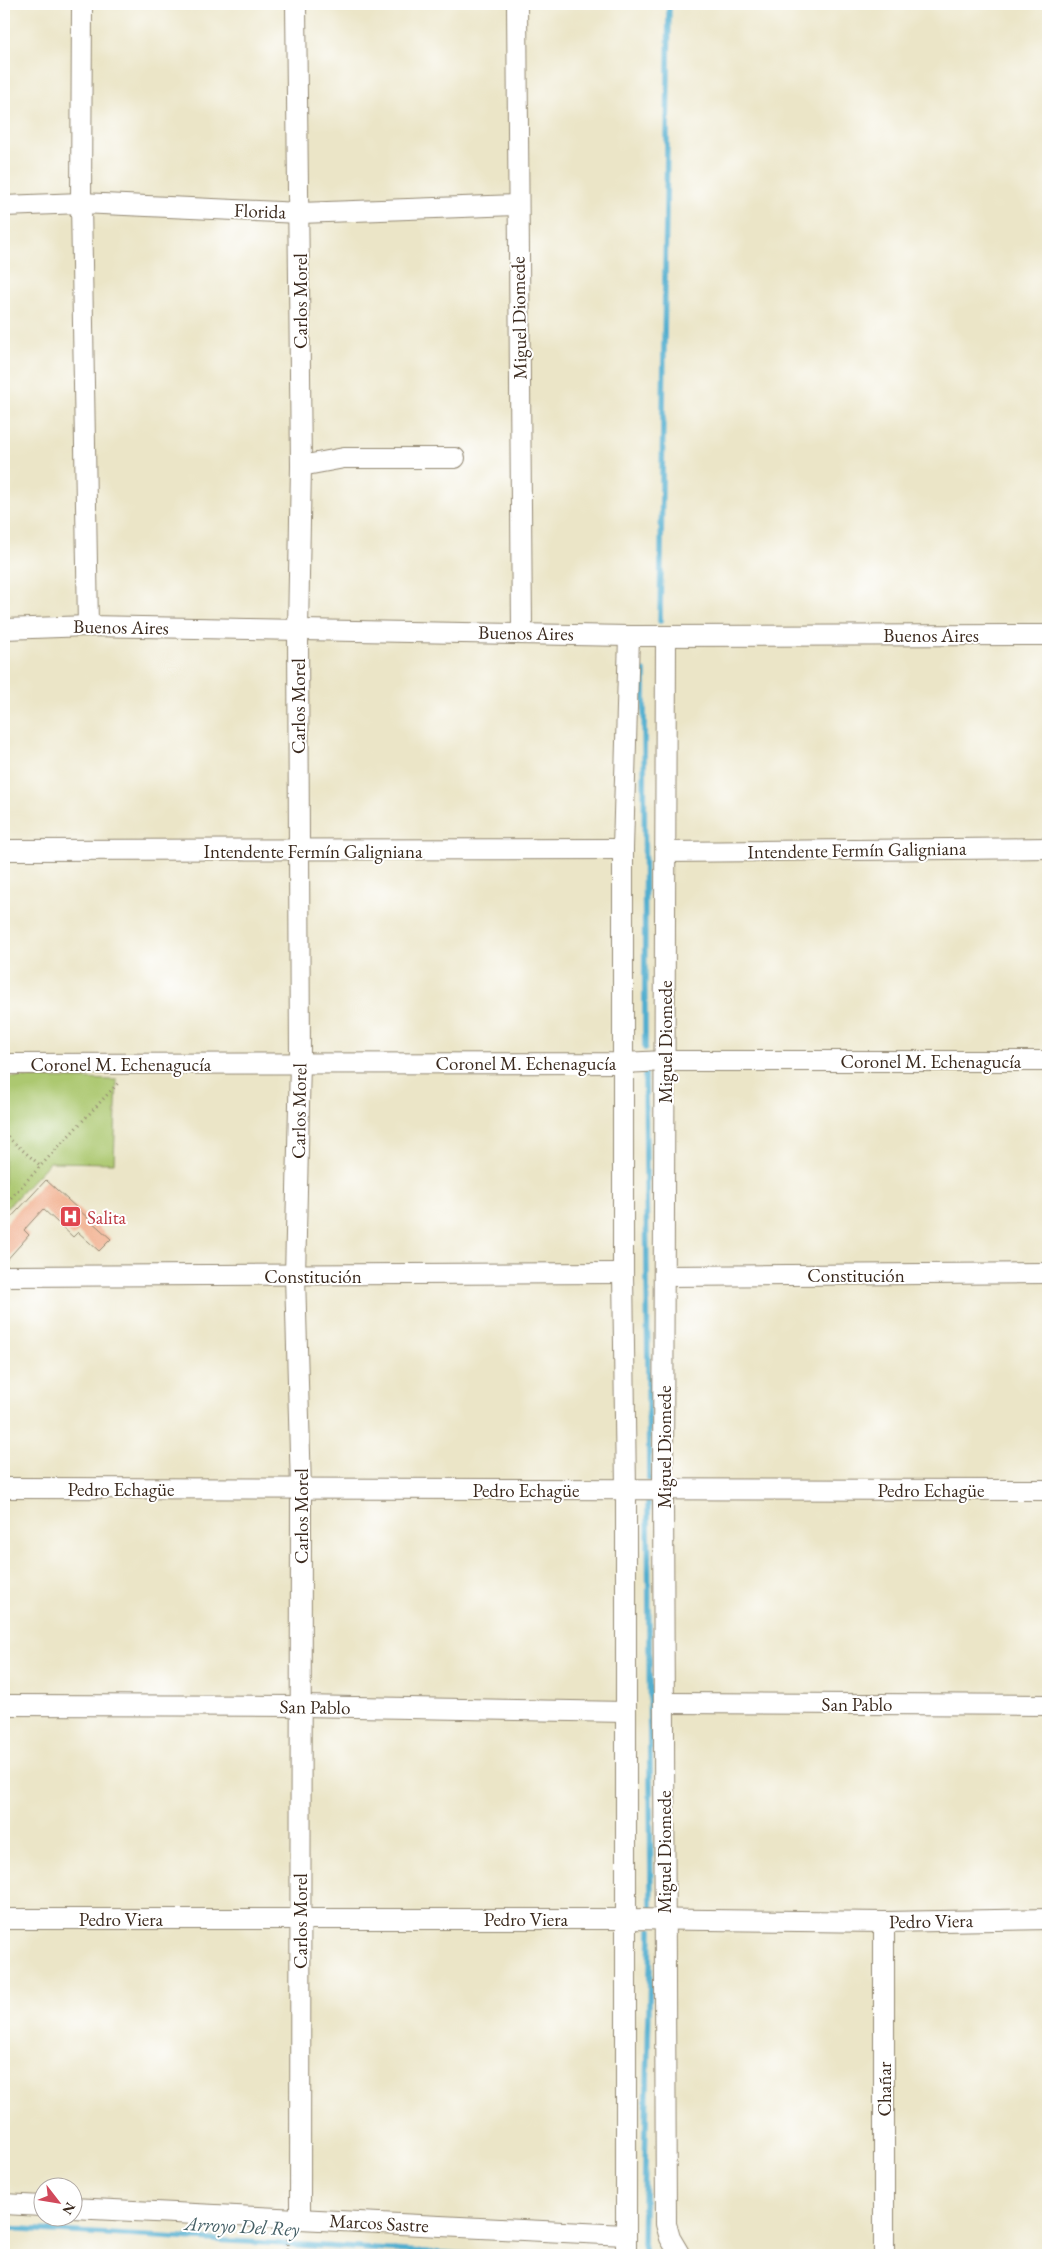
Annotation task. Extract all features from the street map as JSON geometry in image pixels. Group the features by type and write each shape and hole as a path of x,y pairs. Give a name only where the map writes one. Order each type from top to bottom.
{"street":[{"path":"82,4 81,203 88,626"},
{"name":"Carlos Morel","path":"294,2226 300,1919 301,1706 301,1489 294,1276 300,1062 298,630 301,466 300,213 296,4"},
{"name":"Miguel Diomede","path":"517,4 517,205 522,455 522,632"},
{"name":"Florida","path":"4,206 81,203 300,213 517,205"},
{"path":"301,466 344,458 455,458"},
{"name":"Buenos Aires","path":"4,628 88,626 522,632 629,636 1048,635"},
{"name":"Miguel Diomede","path":"625,2247 626,1490 623,1273 623,849 629,636"},
{"name":"Miguel Diomede","path":"666,636 663,1489 666,2224 670,2238 680,2255"},
{"name":"Intendente Fermín Galigniana","path":"666,852 1048,848"},
{"name":"Intendente Fermín Galigniana","path":"4,850 623,849"},
{"name":"Coronel M. Echenagucía","path":"4,1064 1048,1061"},
{"name":"Constitución","path":"4,1276 623,1273"},
{"name":"Constitución","path":"664,1276 1048,1274"},
{"name":"Pedro Echagüe","path":"4,1488 1048,1490"},
{"name":"San Pablo","path":"665,1703 1048,1705"},
{"name":"San Pablo","path":"4,1705 301,1706 626,1712"},
{"name":"Pedro Viera","path":"4,1919 624,1919 884,1922 1048,1919"},
{"name":"Chañar","path":"884,1922 884,2255"},
{"path":"4,2204 32,2205"},
{"name":"Marcos Sastre","path":"82,2209 294,2226 625,2247"}],"path":[{"path":"4,1205 136,1064"},
{"path":"4,1134 41,1166"},
{"path":"287,2255 294,2226"}],"green space":[{"path":"4,1077 117,1080 114,1163 50,1162 4,1211"}],"building":[{"name":"Salita","path":"46,1180 111,1239 99,1251 78,1232 73,1237 43,1209 24,1230 29,1235 4,1263 4,1225"}],"waterway":[{"path":"660,621 669,4"},
{"path":"644,671 645,1048"},
{"path":"645,1073 649,1479"},
{"path":"648,1501 651,1907"},
{"path":"645,2255 643,2244 651,1930"},
{"name":"Arroyo Del Rey","path":"4,2228 478,2255"}],"place":[{"name":"Salita","path":"71,1217"}]}
